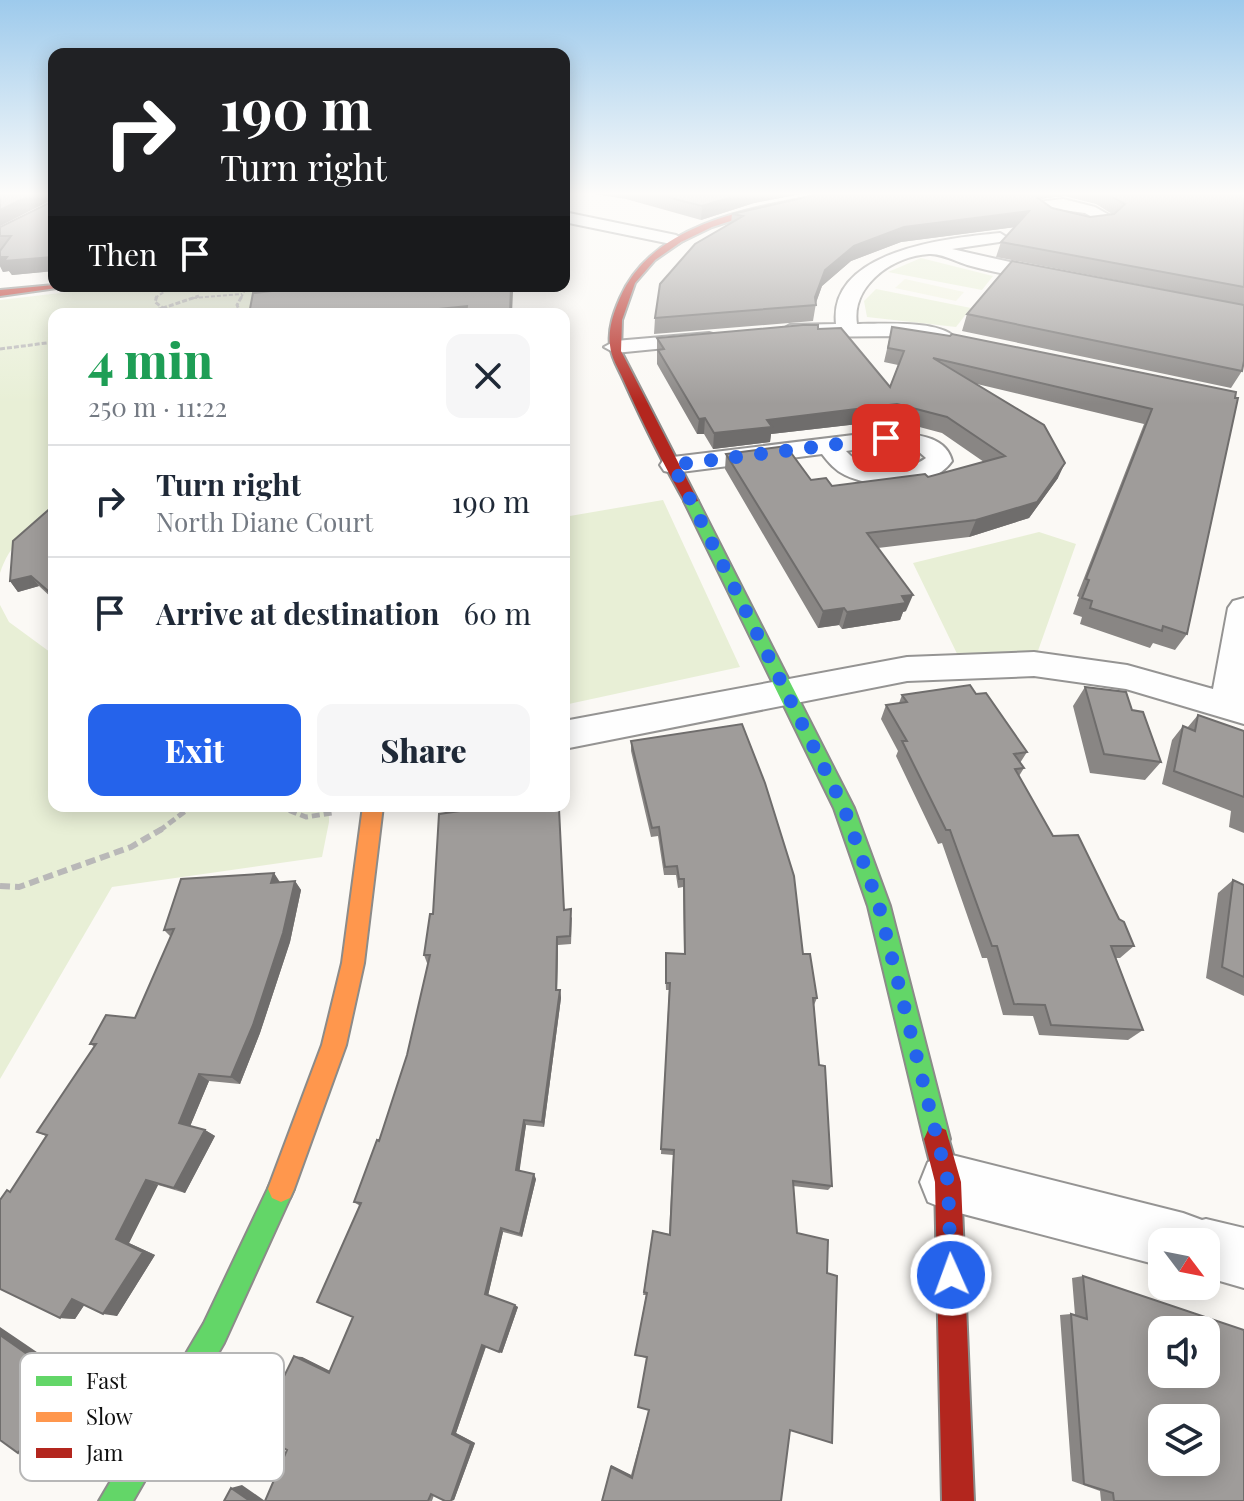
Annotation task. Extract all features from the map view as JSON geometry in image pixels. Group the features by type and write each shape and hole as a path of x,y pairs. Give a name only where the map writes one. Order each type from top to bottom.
{"street":[{"path":"647,264 637,272 623,293 615,326 615,347 639,403 789,693 844,808 879,906 948,1182 958,1501"},
{"path":"847,328 846,303 859,283 886,264"},
{"path":"986,264 1080,282"},
{"path":"0,293 48,288"},
{"path":"770,333 847,328 905,330 959,339"},
{"path":"615,347 724,337"},
{"path":"673,465 830,447"},
{"path":"570,734 907,669 1034,664 1127,677 1236,708 1244,608"},
{"path":"202,1353 292,1166 334,1045 353,963 372,812"},
{"path":"948,1182 1148,1233"},
{"path":"1220,1252 1244,1258"},
{"path":"115,1501 127,1481"}],"path":[{"path":"163,292 155,297 155,302 163,308 202,295 242,294 238,308"},
{"path":"0,349 48,343"},
{"path":"0,886 19,887 131,847 151,837 184,812"},
{"path":"293,812 306,817 336,812"}],"green space":[{"path":"907,264 945,264 993,276 982,290 888,272"},
{"path":"905,279 964,292 956,301 895,288"},
{"path":"876,289 971,308 956,327 867,317 864,301"},
{"path":"69,292 256,292 253,308 48,308 48,511 15,544 0,573 0,300"},
{"path":"663,500 740,667 570,704 570,516"},
{"path":"1039,532 1076,544 1034,662 963,666 913,563"},
{"path":"0,605 9,622 48,651 48,812 329,812 329,822 322,857 112,887 0,1079"}],"building":[{"path":"677,264 832,264 825,270 815,297 816,305 655,318 660,284"},
{"path":"1009,264 1028,264 1244,305 1244,361 1242,371 967,314"},
{"path":"1120,264 1244,264 1244,287"},
{"path":"511,292 510,308 250,308 253,293"},
{"path":"818,325 818,329 841,328 890,387 904,351 888,348 892,327 952,334 1236,392 1235,398 1238,398 1187,634 1163,626 1162,631 1090,608 1092,601 1082,598 1089,580 1086,579 1152,409 933,358 1044,425 1065,463 1037,502 976,520 867,533 913,595 902,596 906,603 847,612 844,608 823,611 726,454 786,446 811,480 826,478 832,486 925,474 928,477 1005,456 947,417 897,404 767,420 772,427 714,433 705,418 699,419 658,350 664,349 657,338"},
{"path":"48,510 48,591 31,576 10,581 13,541"},
{"path":"970,685 976,694 986,693 1027,752 1014,754 1024,768 1015,769 1053,836 1078,835 1119,919 1124,922 1134,946 1111,946 1143,1030 1051,1025 1045,1005 1014,1004 997,946 992,946 950,830 946,830 902,741 907,741 886,705 907,702 902,695"},
{"path":"1085,687 1126,692 1132,710 1143,712 1161,762 1104,754"},
{"path":"1198,715 1244,731 1244,797 1174,771 1183,726 1195,731"},
{"path":"742,724 765,783 794,876 803,954 810,954 817,998 813,998 819,1065 825,1066 832,1186 793,1181 797,1233 828,1240 827,1273 837,1276 832,1443 790,1430 781,1501 602,1501 611,1467 632,1478 649,1410 638,1407 647,1357 635,1355 647,1293 644,1292 653,1231 670,1235 674,1150 661,1149 670,983 666,983 666,953 685,954 684,879 679,879 677,866 665,867 659,827 652,828 631,741"},
{"path":"559,812 564,910 571,909 570,936 557,937 556,990 560,990 542,1122 524,1120 516,1170 534,1174 520,1234 501,1228 485,1294 515,1305 499,1352 482,1345 452,1434 471,1444 451,1501 431,1494 428,1501 265,1501 274,1481 284,1481 287,1450 284,1448 284,1376 294,1356 329,1373 353,1317 317,1302 361,1203 354,1202 379,1141 407,1055 430,955 424,955 430,914 433,914 439,814"},
{"path":"274,873 271,883 295,881 283,933 253,1025 231,1077 199,1074 179,1123 205,1130 174,1188 146,1180 116,1239 143,1252 103,1314 72,1299 60,1318 0,1289 0,1200 7,1190 10,1192 47,1135 37,1132 96,1044 90,1044 106,1015 135,1018 174,929 164,930 181,879"},
{"path":"1233,880 1244,885 1244,977 1222,967"},
{"path":"1083,1276 1202,1316 1148,1316 1148,1388 1220,1388 1220,1322 1244,1330 1244,1501 1114,1501 1113,1493 1084,1484 1071,1314 1087,1319"},
{"path":"0,1335 26,1353 20,1353 20,1450 18,1453 0,1440"},
{"path":"231,1488 250,1501 224,1501"}],"traffic: fast":[{"path":"691,501 844,808 879,906 937,1139"},
{"path":"202,1353 281,1189"},
{"path":"115,1501 127,1481"}],"traffic: slow":[{"path":"281,1189 334,1045 353,963 372,812"}],"traffic: jam":[{"path":"647,264 631,282 619,311 614,338 616,351 691,501"},
{"path":"0,293 48,288"},
{"path":"937,1139 948,1182 958,1501"}],"route":[{"path":"886,438 673,465 844,808 879,906 948,1182 951,1275"}]}
